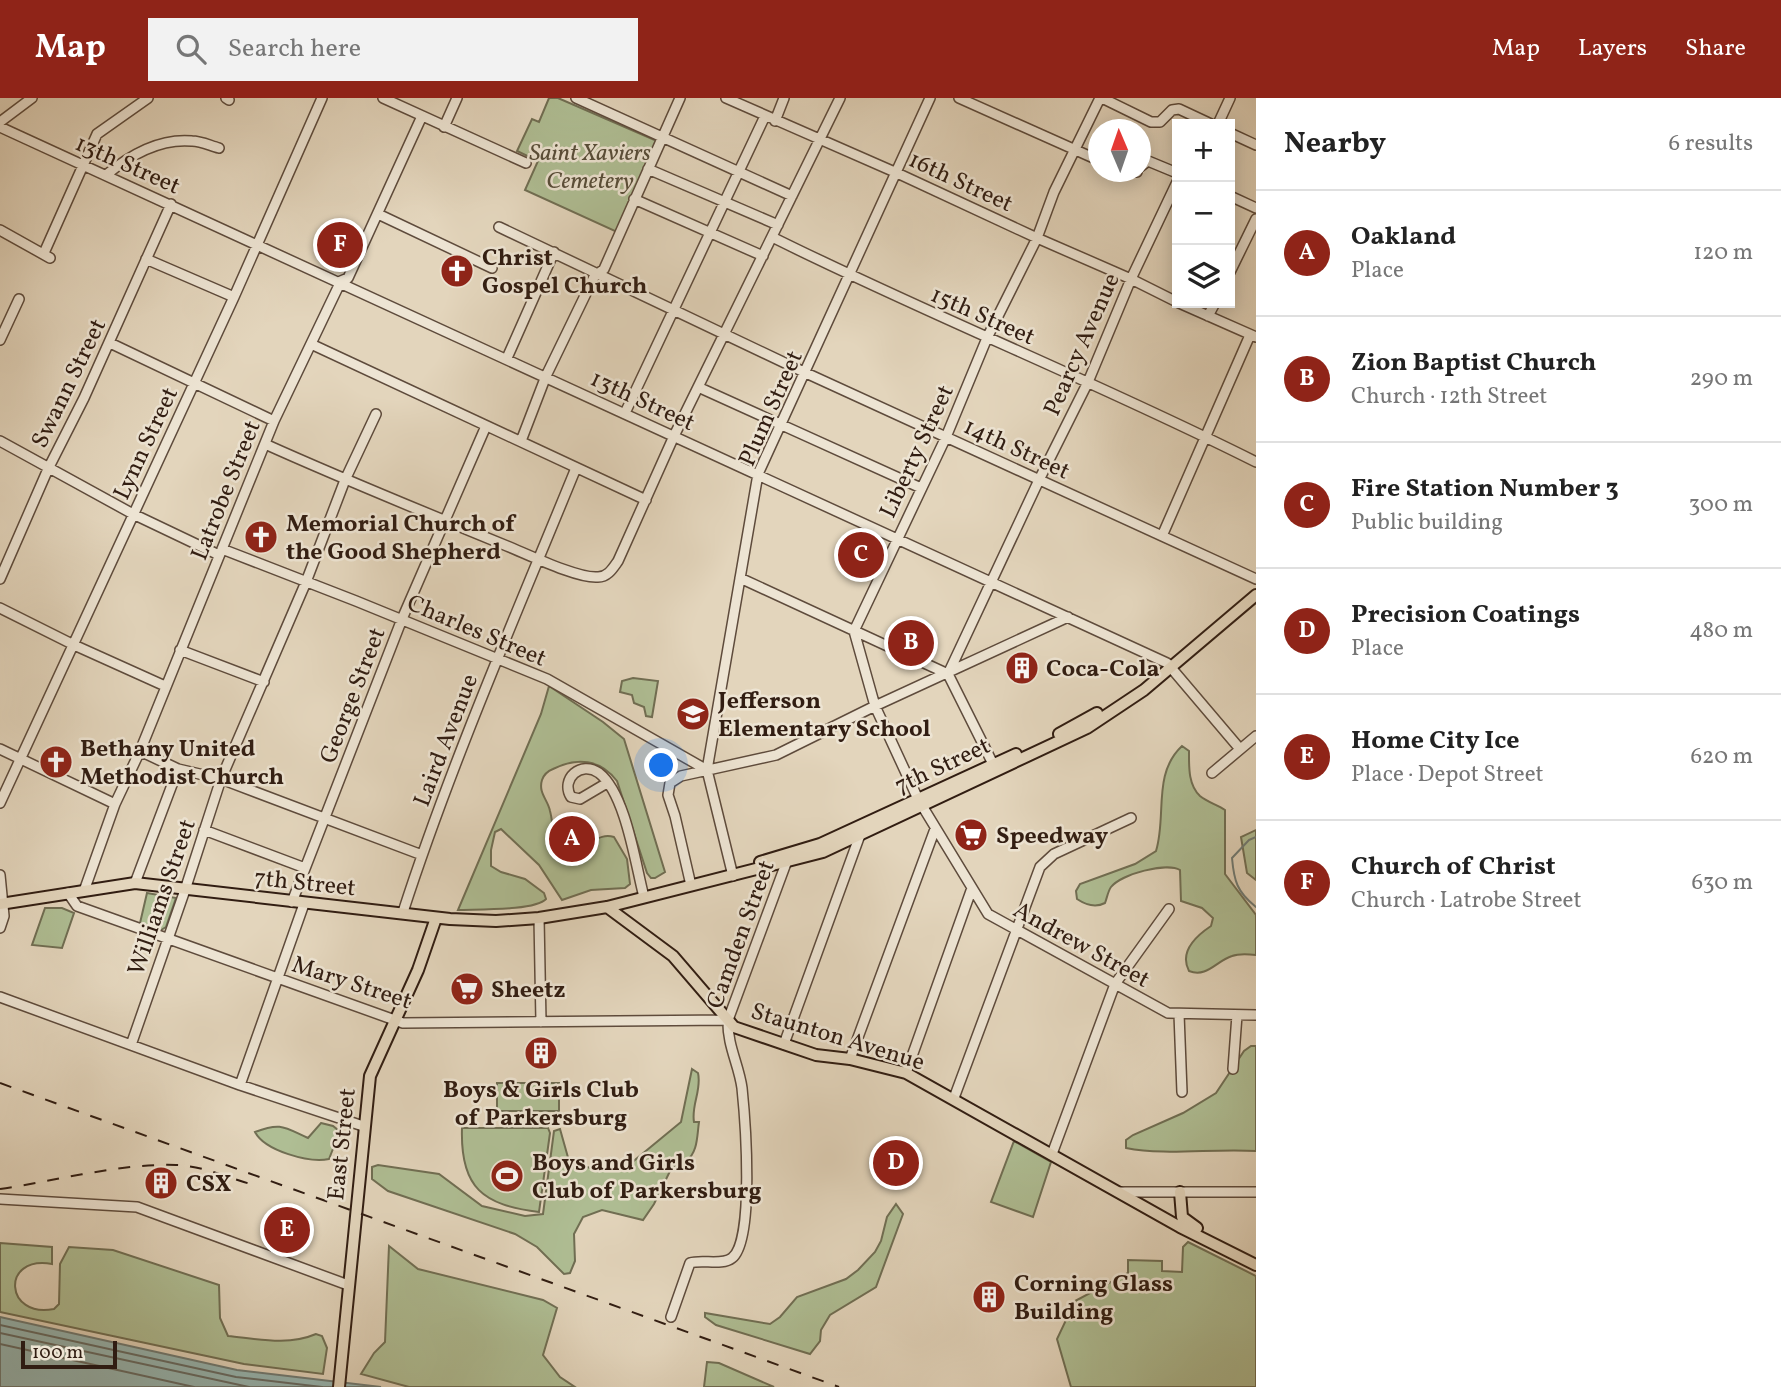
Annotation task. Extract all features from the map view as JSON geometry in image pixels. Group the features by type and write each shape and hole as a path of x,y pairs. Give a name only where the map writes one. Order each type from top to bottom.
{"main road":[{"name":"7th Street","path":"2,904 135,883 304,904 403,912 436,918 496,921 539,918 607,907 788,858 823,852 860,835 1108,707 1169,665 1256,586"},
{"name":"7th Street","path":"788,858 920,803 1087,728 1117,709 1256,594"},
{"name":"7th Street","path":"607,907 626,897 732,873"},
{"name":"Staunton Avenue","path":"607,907 673,956 734,1027 816,1055 850,1059 906,1073 1169,1220 1256,1265"},
{"name":"East Street","path":"339,1387 370,1076 418,970 436,918"},
{"path":"1180,1192 1179,1206 1182,1217 1229,1246 1243,1258"},
{"path":"1169,1220 1179,1206"}],"street":[{"path":"0,124 32,98"},
{"path":"0,230 47,255 97,134 148,98"},
{"name":"Lynn Street","path":"0,803 234,298 322,98"},
{"path":"383,98 526,163"},
{"path":"444,127 457,98"},
{"path":"576,98 792,196"},
{"path":"521,441 546,376 594,277 604,269 680,98"},
{"name":"16th Street","path":"726,98 1172,299"},
{"path":"775,121 784,98"},
{"path":"265,444 345,480 538,559 598,578 609,573 618,561 674,436 840,98"},
{"name":"Plum Street","path":"732,873 707,770 758,474 930,98"},
{"path":"959,98 1088,155"},
{"path":"1101,98 1152,122 1160,122 1172,110 1178,109 1198,119"},
{"name":"Liberty Street","path":"854,631 946,437 988,338 1037,239 1054,192 1101,98"},
{"path":"1220,119 1230,98"},
{"path":"625,413 765,116"},
{"name":"Latrobe Street","path":"84,891 115,804 140,751 274,421 341,281 348,278 422,117"},
{"name":"13th Street","path":"0,124 1169,665 1240,749"},
{"path":"1235,135 1256,145"},
{"path":"106,175 128,157 166,142 194,141 219,148"},
{"path":"1151,163 1172,171"},
{"path":"648,169 778,225"},
{"name":"Pearcy Avenue","path":"948,674 1088,382 1131,279 1172,193"},
{"path":"634,199 762,256"},
{"path":"1235,199 1256,208"},
{"name":"Swann Street","path":"0,579 48,469 110,343 171,204"},
{"path":"378,214 492,268"},
{"path":"1235,262 1256,219"},
{"name":"14th Street","path":"499,227 806,373 1256,579"},
{"name":"15th Street","path":"772,237 850,276 1088,382 1256,461"},
{"path":"507,358 554,253"},
{"path":"146,259 234,298"},
{"path":"0,340 4,318 19,299"},
{"name":"16th Street","path":"1191,308 1253,336"},
{"path":"1208,316 1212,308"},
{"path":"1162,536 1205,436 1253,336"},
{"path":"110,343 274,421"},
{"path":"310,344 646,500"},
{"path":"698,387 921,488"},
{"name":"Williams Street","path":"131,1045 221,779 306,582 345,480 376,414"},
{"name":"George Street","path":"292,902 402,619 486,426"},
{"name":"Charles Street","path":"0,441 133,514 220,552 402,619 547,679 707,770"},
{"name":"Laird Avenue","path":"403,912 497,659 576,468"},
{"path":"0,550 10,555"},
{"path":"740,578 948,674 993,764"},
{"path":"0,608 165,686"},
{"path":"690,881 676,816 668,795 670,783 681,776 776,755 1068,617"},
{"path":"850,1059 935,828 920,803 875,706 854,631"},
{"path":"180,650 264,682"},
{"path":"1212,773 1256,736"},
{"path":"0,749 115,804"},
{"path":"140,751 178,769 221,779 422,855"},
{"path":"135,883 178,769"},
{"path":"607,783 613,790 623,817 643,893"},
{"path":"954,1098 1037,873 1044,861 1131,818"},
{"name":"Andrew Street","path":"935,828 988,914 1168,1013 1256,1015"},
{"path":"204,830 305,868"},
{"path":"784,1044 860,835"},
{"name":"Camden Street","path":"671,1317 690,1263 726,1261 737,1252 747,1209 742,1086 727,1035 728,1020 788,858"},
{"path":"0,875 4,916 0,928"},
{"path":"906,1073 972,888"},
{"name":"Mary Street","path":"68,893 77,906 403,1023 728,1020"},
{"path":"240,1085 304,904"},
{"path":"1052,1154 1115,984 1169,909"},
{"path":"539,918 541,1022"},
{"path":"0,997 240,1085 363,1126"},
{"path":"1179,1014 1182,1093"},
{"path":"1233,1069 1237,1015"},
{"name":"Staunton Avenue","path":"1120,1192 1256,1192"},
{"path":"0,1199 137,1207 348,1285"}],"green space":[{"name":"Saint Xaviers Cemetery","path":"549,98 558,98 657,141 617,232 525,190 538,161 517,151 532,119 539,122"},
{"path":"633,678 658,681 652,717 646,716 644,707 634,703 632,695 620,692 622,681"},
{"path":"549,686 624,739 665,872 655,878 651,878 647,873 617,781 596,764 571,763 548,772 541,785 557,843 576,847 600,837 614,837 627,859 630,884 625,888 591,890 562,900 539,865 501,829 495,832 491,866 525,879 544,893 546,899 530,906 458,910 541,714"},
{"path":"1182,746 1189,751 1190,775 1196,792 1225,810 1225,874 1256,915 1256,955 1232,956 1206,971 1195,973 1189,971 1186,957 1191,945 1211,926 1213,918 1202,908 1181,901 1180,870 1155,868 1124,878 1111,887 1105,903 1094,906 1077,899 1076,891 1080,884 1135,864 1156,851 1163,782 1173,757"},
{"path":"1256,830 1256,880 1247,873 1241,837"},
{"path":"147,893 176,898 166,927 161,930 140,923"},
{"path":"45,908 62,908 74,913 62,948 32,945"},
{"path":"1256,1046 1256,1151 1157,1151 1126,1148 1126,1140 1133,1135 1183,1113 1216,1093 1244,1051"},
{"path":"692,1069 698,1073 699,1079 693,1116 694,1122 699,1122 693,1153 686,1161 671,1169 643,1220 602,1210 583,1217 574,1234 575,1261 570,1273 564,1274 537,1247 515,1234 388,1191 372,1179 372,1167 378,1165 439,1174 482,1206 525,1216 543,1214 554,1131 560,1129 569,1161 593,1169 630,1164 681,1122"},
{"path":"497,1083 559,1083 559,1111 497,1111"},
{"path":"321,1123 338,1130 329,1159 310,1159 288,1154 268,1145 255,1132 282,1127 308,1138"},
{"name":"Boys and Girls Club of Parkersburg","path":"462,1128 548,1128 550,1133 539,1212 503,1204 479,1190 465,1165"},
{"path":"1014,1141 1051,1162 1033,1217 991,1202"},
{"path":"896,1204 903,1214 876,1287 830,1315 821,1330 820,1341 810,1354 716,1325 705,1317 705,1313 770,1324 780,1317 797,1297 846,1279 858,1270 875,1252 881,1241 887,1217"},
{"path":"1188,1242 1256,1276 1256,1387 1071,1387 1057,1339 1075,1301 1128,1273 1128,1260 1162,1261 1162,1271 1182,1272 1183,1247"},
{"path":"0,1243 52,1247 52,1264 35,1264 23,1269 17,1277 15,1287 18,1297 26,1305 38,1310 54,1309 59,1304 60,1264 69,1247 113,1250 219,1285 220,1318 228,1336 284,1341 316,1334 322,1336 327,1348 323,1374 244,1364 0,1312"},
{"path":"389,1246 418,1269 543,1300 557,1308 543,1355 560,1377 575,1387 409,1387 361,1374 374,1353 385,1342"},
{"path":"707,1362 719,1363 774,1387 704,1387"}],"water":[{"path":"0,1317 237,1370 381,1387 0,1387"}],"waterway":[{"path":"1256,837 1249,840 1232,858 1238,885 1256,907"}],"railway":[{"path":"0,1083 839,1387"},
{"path":"0,1189 155,1165 196,1168 254,1185"}],"place":[{"name":"Church of Christ","path":"340,245"},
{"name":"Christ Gospel Church","path":"457,271"},
{"name":"Memorial Church of the Good Shepherd","path":"261,537"},
{"name":"Fire Station Number 3","path":"861,555"},
{"name":"Zion Baptist Church","path":"911,643"},
{"name":"Coca-Cola","path":"1022,668"},
{"name":"Jefferson Elementary School","path":"693,714"},
{"name":"Bethany United Methodist Church","path":"56,762"},
{"name":"Speedway","path":"971,835"},
{"name":"Oakland","path":"572,839"},
{"name":"Sheetz","path":"467,989"},
{"name":"Boys & Girls Club of Parkersburg","path":"541,1053"},
{"name":"Precision Coatings","path":"896,1163"},
{"name":"Boys and Girls Club of Parkersburg","path":"507,1176"},
{"name":"CSX","path":"161,1183"},
{"name":"Home City Ice","path":"287,1230"},
{"name":"Corning Glass Building","path":"989,1297"}]}
